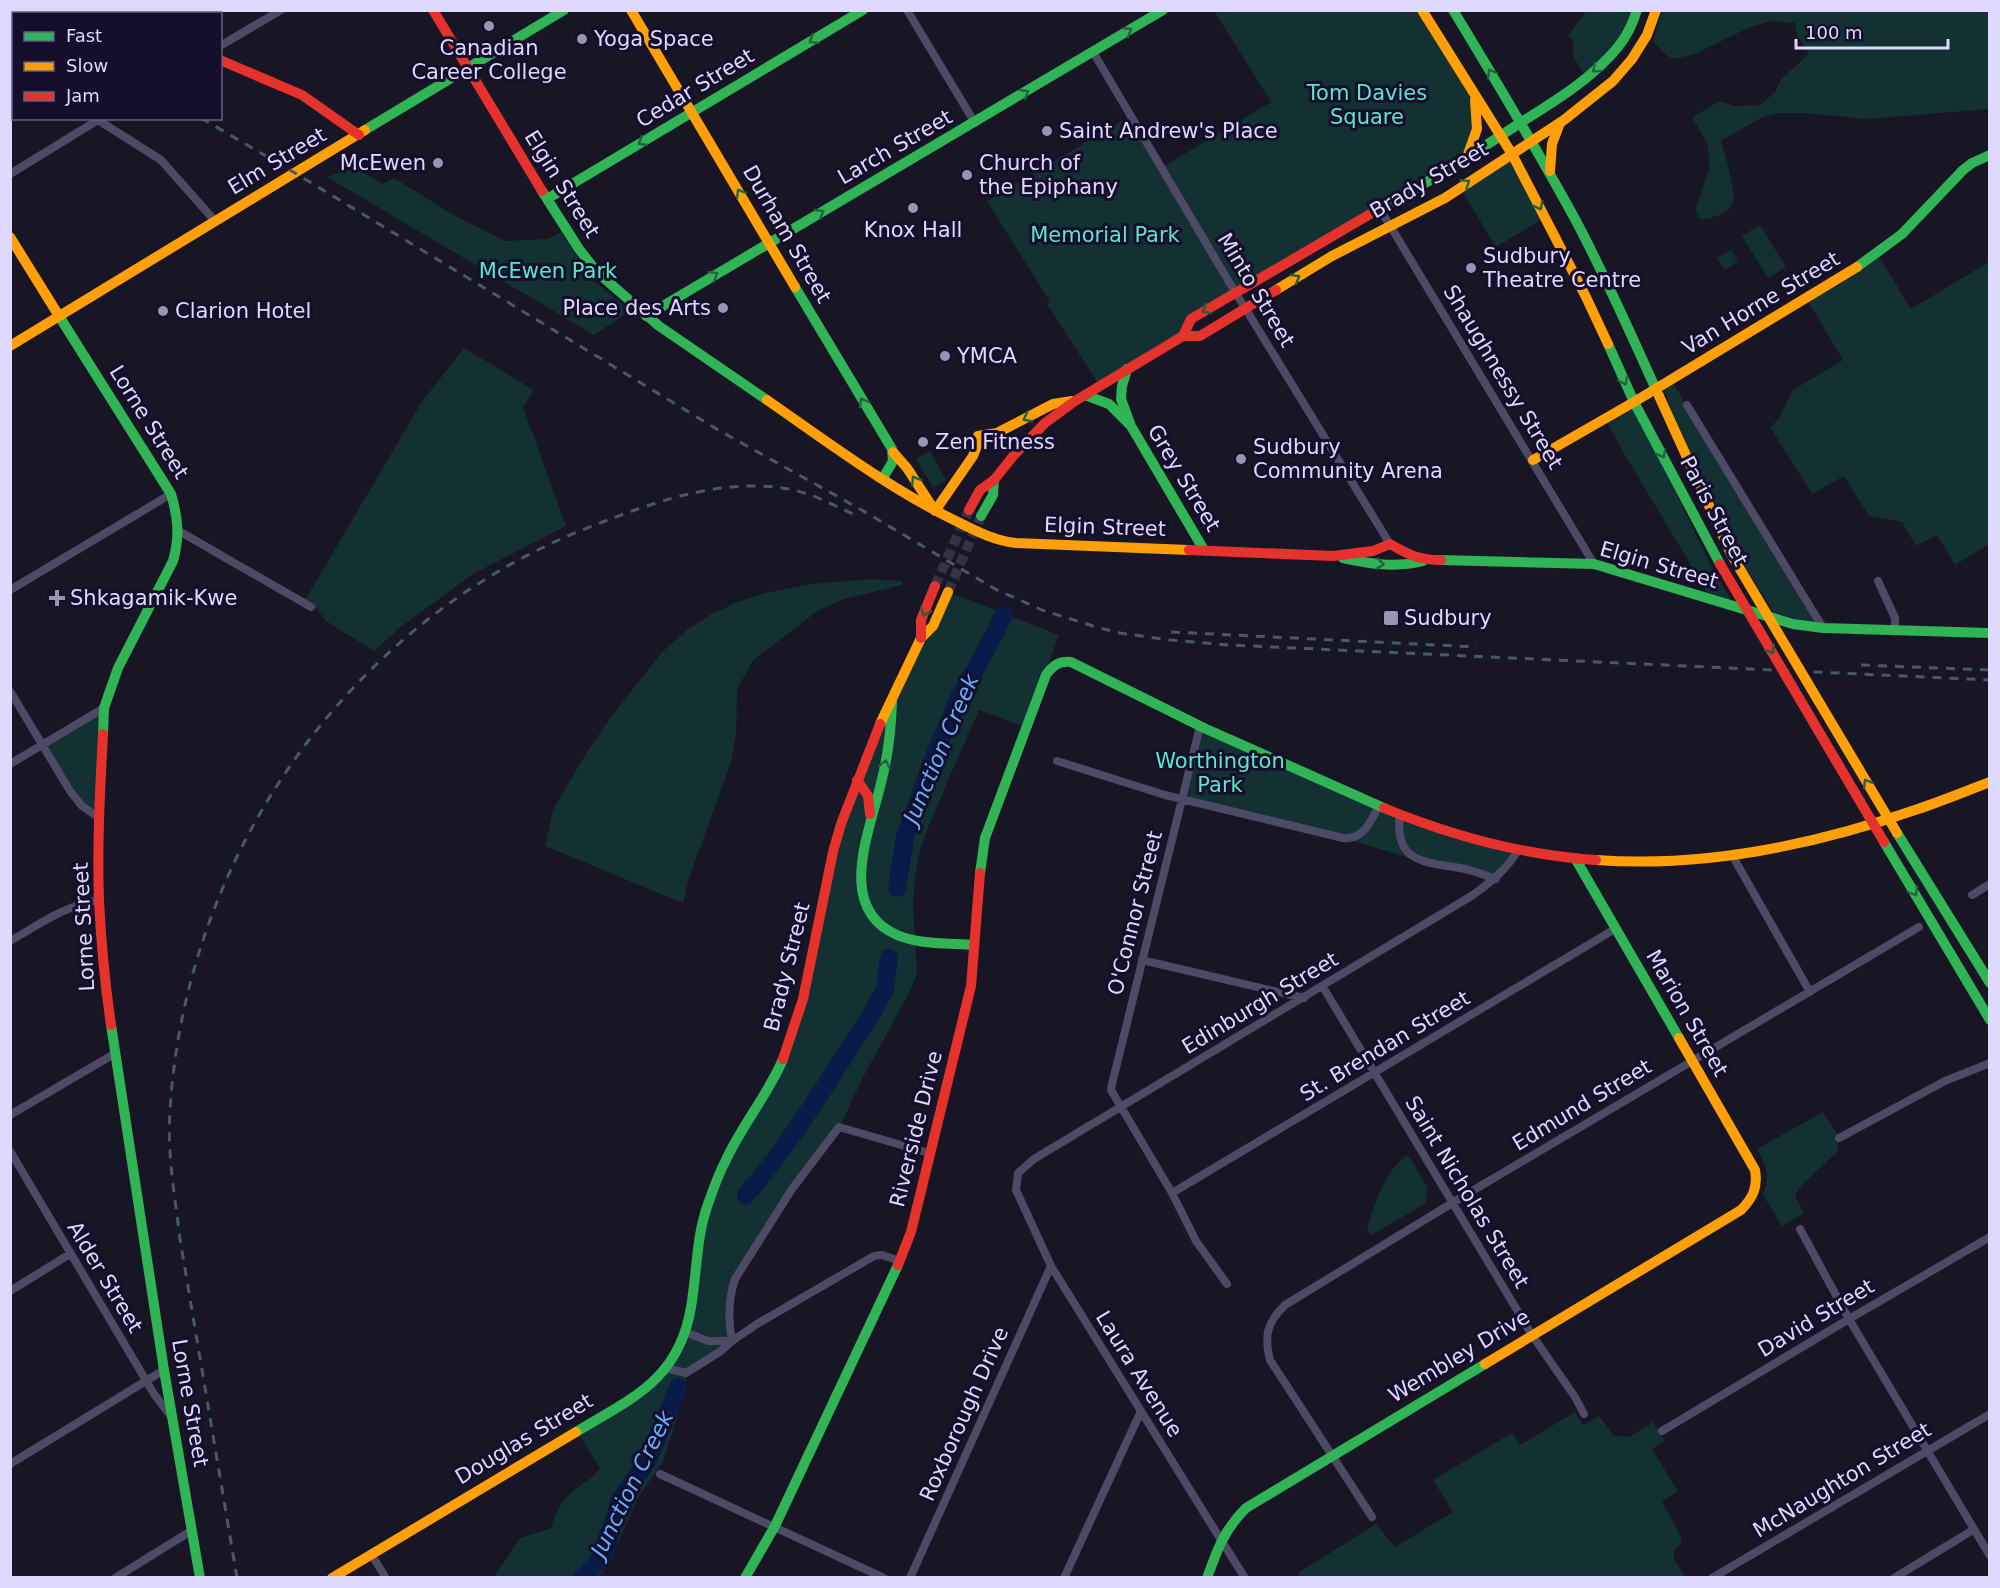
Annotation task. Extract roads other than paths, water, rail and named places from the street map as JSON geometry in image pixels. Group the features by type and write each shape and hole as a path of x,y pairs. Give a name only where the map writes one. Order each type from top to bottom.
{"main road":[{"name":"Elgin Street","path":"433,10 547,199 579,249 597,272 646,316 883,478 935,511 981,533 1007,542 1334,556 1364,553 1390,544 1411,556 1426,560 1594,564 1792,624 1823,628 1989,633"},
{"name":"Elm Street","path":"10,346 564,10"},
{"name":"Durham Street","path":"631,10 893,452 907,468 935,511"},
{"name":"Cedar Street","path":"547,199 863,10"},
{"name":"Larch Street","path":"646,316 1163,10"},
{"name":"Paris Street","path":"1422,10 1512,154 1586,297 1634,402 1720,564 1989,1020"},
{"name":"Paris Street","path":"1452,10 1532,141 1611,291 1731,554 1989,983"},
{"name":"Brady Street","path":"1184,336 1191,319 1466,158 1572,90 1619,46 1633,24 1637,10"},
{"name":"Brady Street","path":"969,510 980,490 994,480 1028,439 1045,423 1080,398 1184,336 1200,336 1333,256 1440,200 1561,122 1616,78 1639,50 1656,10"},
{"path":"222,61 302,95 359,135"},
{"path":"1466,158 1476,140 1478,125 1474,94"},
{"path":"1550,174 1552,144 1561,122"},
{"name":"Van Horne Street","path":"1533,460 1831,284 1888,246 1911,226 1963,170 1989,154"},
{"name":"Lorne Street","path":"10,237 171,494 178,516 179,531 173,561 118,668 104,708 99,818 99,900 114,1054 172,1419 200,1578"},
{"path":"935,511 973,456 978,436 998,433 1053,404 1080,398 1103,401 1123,422 1131,426 1131,419 1121,395 1127,369"},
{"name":"Grey Street","path":"1131,426 1204,550"},
{"path":"883,478 892,464 893,452"},
{"name":"Brady Street","path":"981,516 993,495 994,480"},
{"path":"1334,556 1391,565 1426,560"},
{"name":"Brady Street","path":"921,638 921,620 936,586"},
{"name":"Brady Street","path":"666,1368 680,1346 685,1332 691,1308 697,1252 707,1207 725,1161 776,1075 803,999 833,852 857,780 877,730 921,638 933,626 948,592"},
{"name":"Riverside Drive","path":"745,1578 775,1526 900,1261 911,1233 971,986 981,856 985,838 1046,675 1059,661 1071,662 1129,693 1200,726"},
{"path":"870,820 878,800 885,765 892,726 892,698"},
{"path":"1200,726 1379,806 1468,838 1575,858 1668,861 1732,855 1816,839 1854,829 1918,809 1989,782"},
{"path":"857,780 867,791 870,801 870,820 860,874 860,887 862,898 875,920 888,930 911,939 974,945"},
{"name":"Marion Street","path":"1575,858 1755,1170 1757,1180 1755,1191"},
{"name":"Wembley Drive","path":"1207,1578 1221,1540 1233,1521 1246,1508 1741,1210 1748,1204 1755,1191"},
{"name":"Douglas Street","path":"332,1578 637,1395 653,1383 666,1368"}],"street":[{"path":"222,45 281,10"},
{"path":"907,10 975,123"},
{"name":"Minto Street","path":"1093,52 1246,309 1390,544"},
{"path":"10,174 98,120 161,160 215,221"},
{"name":"Shaughnessy Street","path":"1380,209 1594,564"},
{"path":"1687,405 1823,628"},
{"path":"10,591 171,494"},
{"path":"179,531 311,607"},
{"path":"1878,582 1894,618 1895,629"},
{"path":"10,691 75,798 99,818"},
{"path":"10,764 104,708"},
{"name":"O'Connor Street","path":"1200,726 1112,1083 1114,1095 1173,1193 1196,1241 1227,1284"},
{"path":"1057,761 1182,800 1352,839 1358,837 1379,806"},
{"path":"1400,814 1399,837 1409,855 1418,860 1468,870 1496,879"},
{"name":"Edinburgh Street","path":"1016,1182 1018,1173 1034,1159 1473,895 1496,879 1510,864 1519,849"},
{"path":"1732,855 1810,992"},
{"path":"1972,895 1989,884"},
{"path":"10,942 67,908 99,900"},
{"name":"Edmund Street","path":"1332,1455 1270,1360 1266,1345 1270,1323 1285,1305 1692,1060 1919,927"},
{"name":"St. Brendan Street","path":"1173,1193 1615,929"},
{"path":"1142,960 1304,998"},
{"name":"Saint Nicholas Street","path":"1323,987 1532,1335 1575,1397 1584,1414"},
{"path":"10,1115 114,1054"},
{"path":"1839,1138 1945,1081 1989,1063"},
{"path":"732,1341 728,1314 730,1294 735,1280 792,1189 839,1127 929,1153"},
{"name":"Alder Street","path":"10,1151 154,1394 172,1419"},
{"name":"Laura Avenue","path":"1016,1182 1020,1200 1051,1266 1245,1578"},
{"path":"1800,1229 1849,1319 1989,1556"},
{"name":"David Street","path":"1662,1431 1989,1238"},
{"path":"10,1291 70,1254"},
{"path":"666,1368 686,1373 721,1351 732,1341 874,1256 882,1255 900,1261"},
{"name":"Roxborough Drive","path":"910,1578 1051,1266"},
{"path":"685,1332 708,1341 732,1341"},
{"path":"10,1464 164,1370"},
{"path":"1064,1578 1141,1411"},
{"name":"McNaughton Street","path":"1712,1578 1989,1414"},
{"path":"1332,1455 1372,1517"},
{"path":"660,1474 884,1578"},
{"path":"1894,1578 1973,1530"},
{"path":"115,1578 191,1531"},
{"path":"371,1554 386,1578"}],"waterway":[{"name":"Junction Creek","path":"897,888 905,837 937,749 960,696 1004,615"},
{"name":"Junction Creek","path":"746,1195 797,1128 874,1010 885,989 889,958"},
{"name":"Junction Creek","path":"582,1578 605,1552 620,1500 648,1460 678,1387"}],"tunnel":[{"path":"935,586 969,510"},
{"path":"948,592 981,516"}],"railway":[{"path":"204,120 720,431 860,509 995,589 1042,610 1093,626 1120,633 1170,640 1229,645 1990,680"},
{"path":"237,1578 180,1239 169,1127 183,1016 209,924 247,837 297,756 358,683 428,619 508,566 595,525 642,507 692,493 718,489 743,486 794,490 816,497 853,514"},
{"path":"1171,632 1477,647"},
{"path":"1861,665 1990,670"}],"place":[{"name":"Canadian Career College","path":"489,26"},
{"name":"Yoga Space","path":"582,39"},
{"name":"Saint Andrew's Place","path":"1047,131"},
{"name":"McEwen","path":"438,163"},
{"name":"Church of the Epiphany","path":"967,175"},
{"name":"Knox Hall","path":"913,208"},
{"name":"Sudbury Theatre Centre","path":"1471,268"},
{"name":"Place des Arts","path":"723,308"},
{"name":"Clarion Hotel","path":"163,311"},
{"name":"YMCA","path":"945,356"},
{"name":"Zen Fitness","path":"923,442"},
{"name":"Sudbury Community Arena","path":"1241,459"},
{"name":"Shkagamik-Kwe","path":"57,598"},
{"name":"Sudbury","path":"1391,618"}],"park label":[{"name":"Tom Davies Square","path":"1367,105"},
{"name":"Memorial Park","path":"1105,235"},
{"name":"McEwen Park","path":"548,271"},
{"name":"Worthington Park","path":"1220,773"}]}
